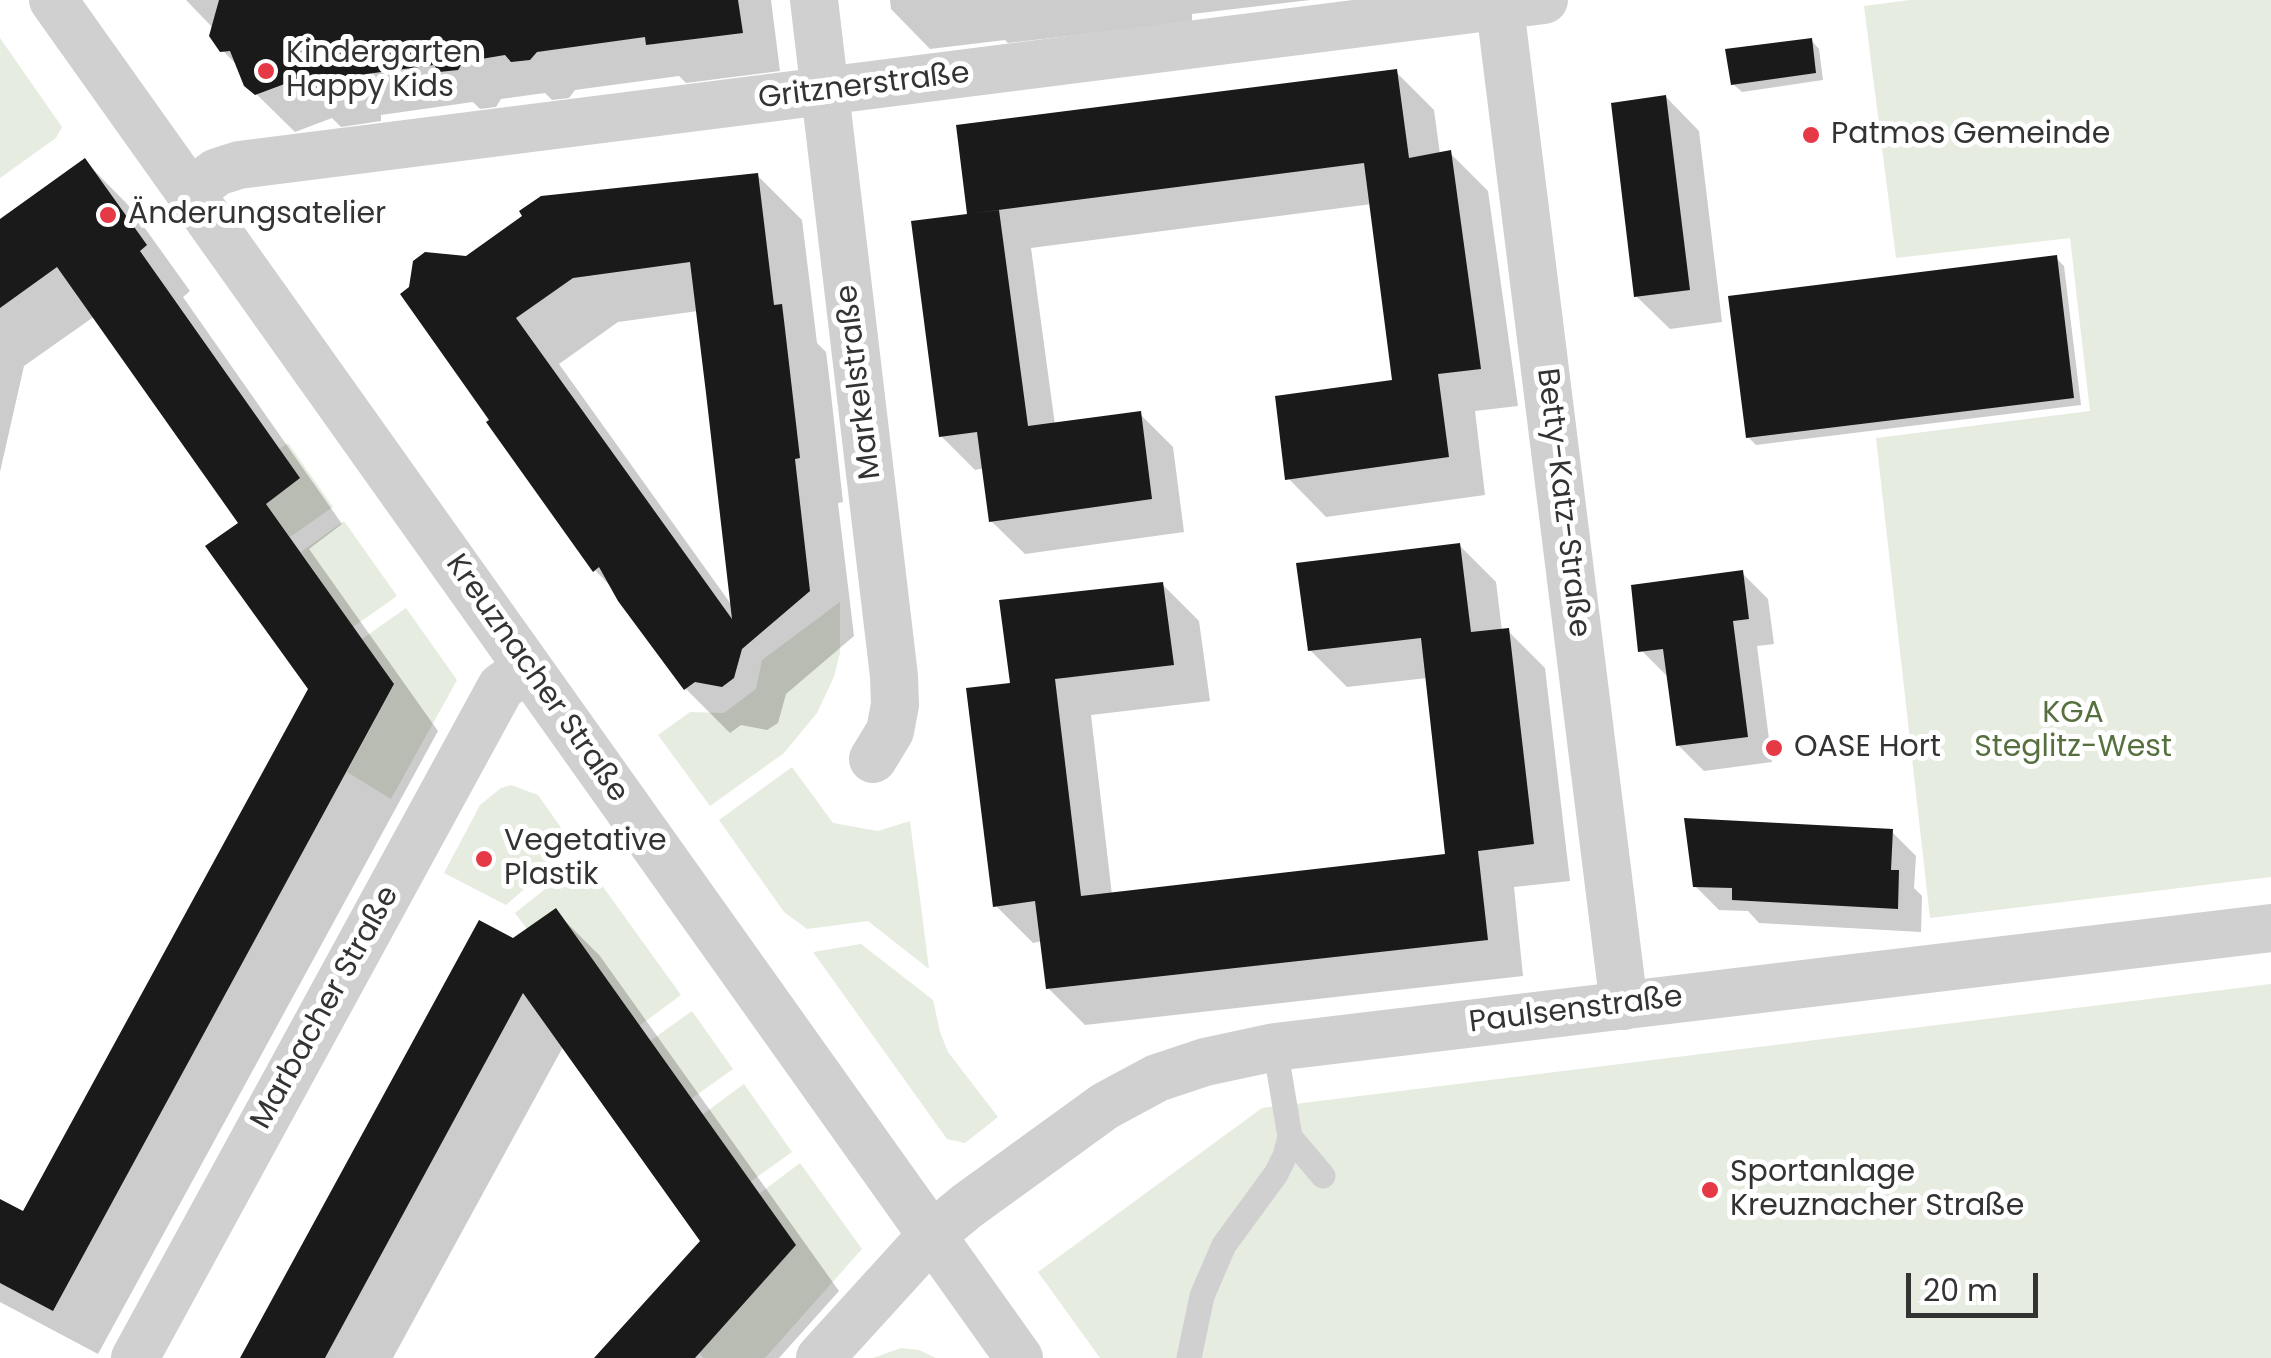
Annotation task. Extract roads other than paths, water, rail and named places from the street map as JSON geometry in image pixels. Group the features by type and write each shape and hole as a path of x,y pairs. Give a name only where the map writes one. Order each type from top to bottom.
{"street":[{"name":"Kreuznacher Straße","path":"53,0 1019,1358"},
{"name":"Markelstraße","path":"814,0 894,676 895,706 890,731 873,759"},
{"name":"Gritznerstraße","path":"190,191 217,172 239,165 1514,2"},
{"name":"Betty-Katz-Straße","path":"1514,2 1624,1006"},
{"name":"Marbacher Straße","path":"135,1358 500,688 528,668"},
{"name":"Paulsenstraße","path":"820,1358 932,1235 1071,1128 1130,1091 1205,1062 1275,1048 2271,928"}],"lane":[{"path":"1188,1358 1202,1296 1224,1245 1276,1174 1290,1137 1275,1048"},
{"path":"1290,1137 1323,1176"}],"place":[{"name":"Kindergarten Happy Kids","path":"266,71"},
{"name":"Patmos Gemeinde","path":"1811,135"},
{"name":"Änderungsatelier","path":"108,215"},
{"name":"OASE Hort","path":"1774,748"},
{"name":"Vegetative Plastik","path":"484,859"},
{"name":"Sportanlage Kreuznacher Straße","path":"1710,1190"}],"park label":[{"name":"KGA Steglitz-West","path":"2073,731"}]}
